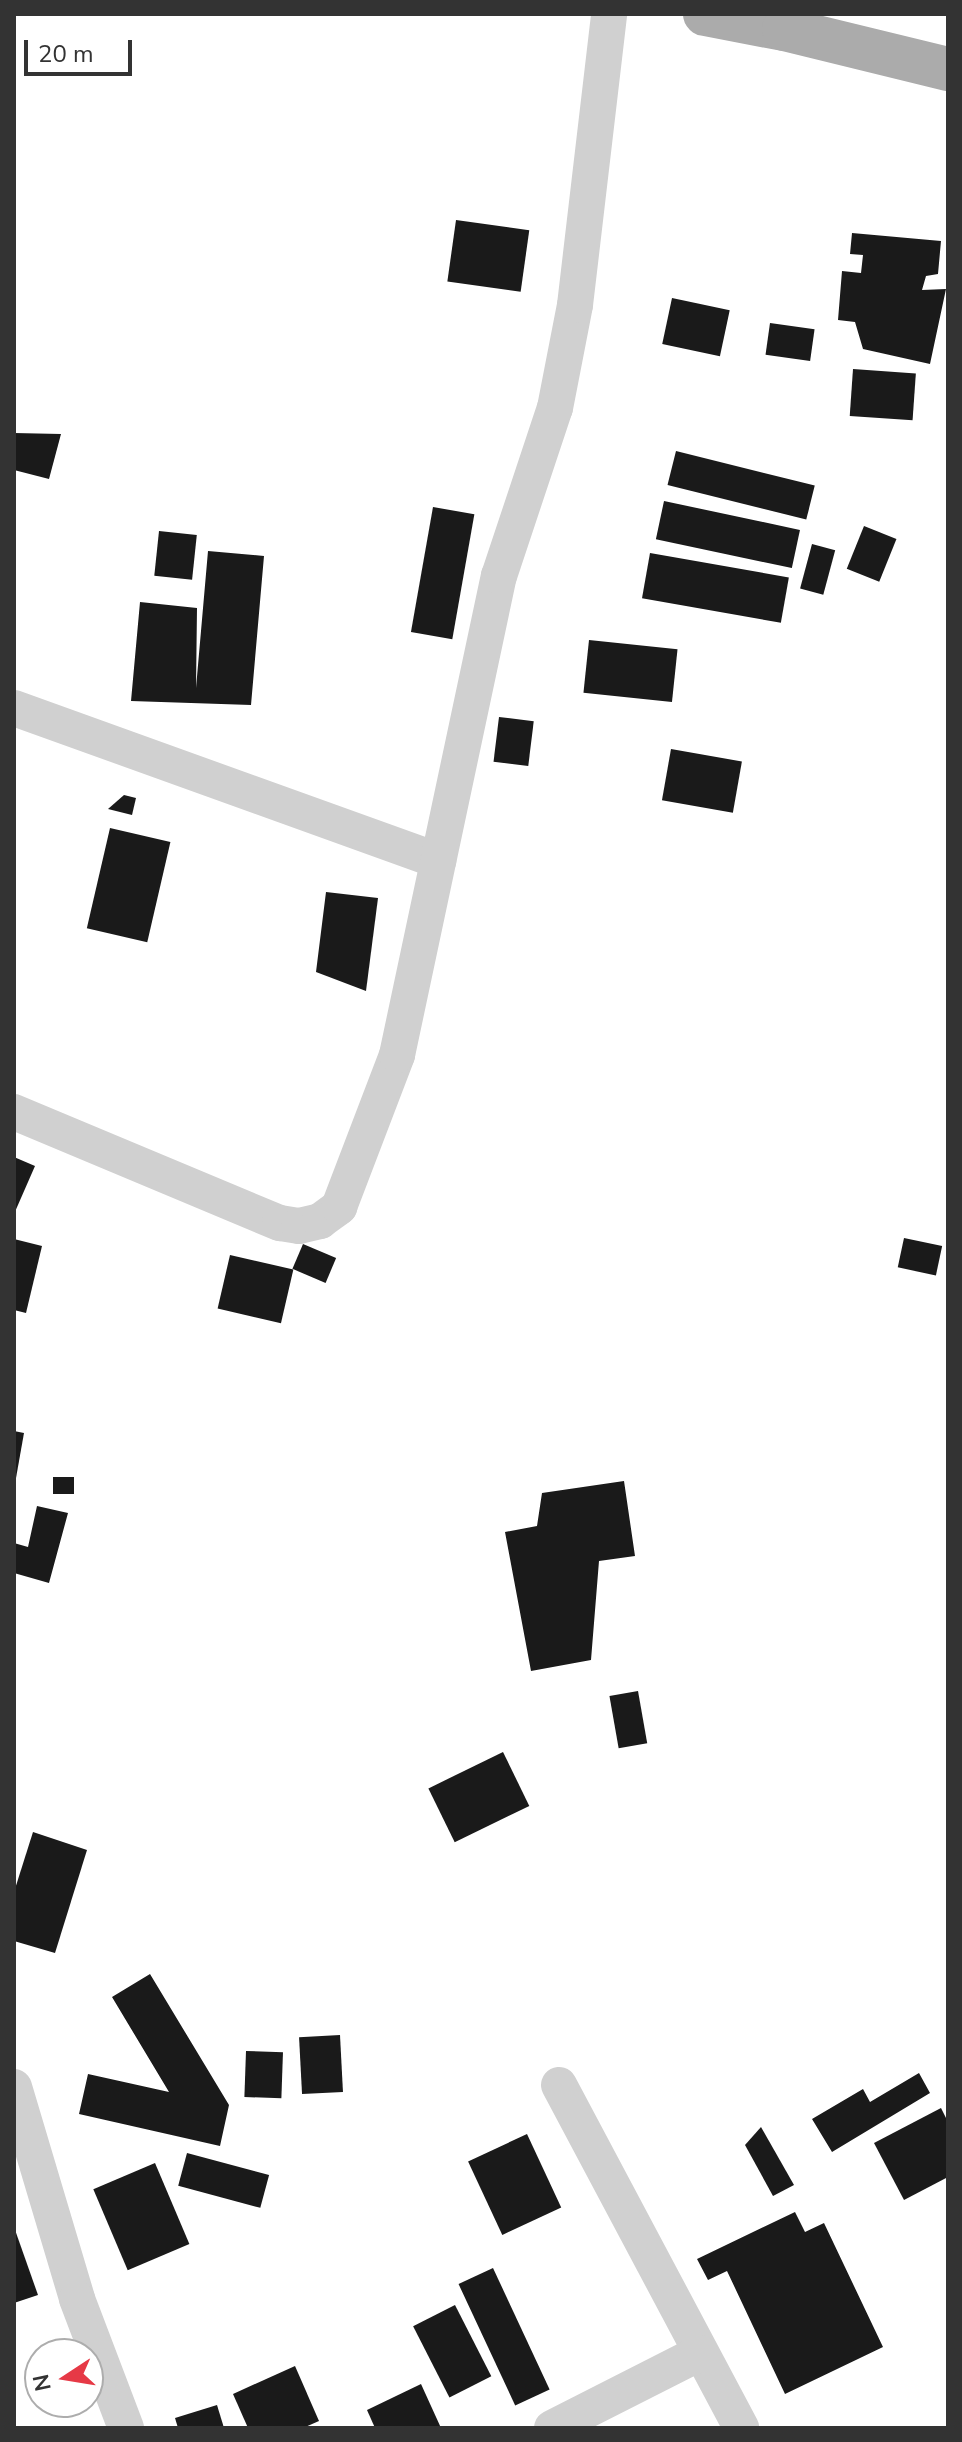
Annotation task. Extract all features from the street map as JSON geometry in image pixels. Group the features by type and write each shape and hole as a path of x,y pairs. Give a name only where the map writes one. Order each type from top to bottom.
{"main road":[{"path":"705,14 784,29 948,69"}],"street":[{"path":"14,1112 280,1223 299,1226 320,1221 339,1207 397,1055 499,576 555,408 575,305 609,14"},
{"path":"14,708 438,861"},
{"path":"559,2085 741,2428"},
{"path":"14,2087 77,2299 126,2428"},
{"path":"552,2428 700,2353"}],"building":[{"path":"456,220 529,230 521,292 447,281"},
{"path":"852,233 941,241 938,274 926,276 922,290 946,289 930,364 863,349 855,322 838,320 842,271 861,273 863,255 850,254"},
{"path":"672,298 730,310 720,356 662,344"},
{"path":"770,323 815,329 810,361 766,355"},
{"path":"853,369 916,373 913,420 850,416"},
{"path":"14,433 61,434 49,479 14,470"},
{"path":"676,451 815,486 806,520 668,485"},
{"path":"664,501 800,530 792,568 656,539"},
{"path":"433,507 474,514 452,639 411,632"},
{"path":"864,526 896,539 879,582 847,569"},
{"path":"159,531 197,535 192,580 154,576"},
{"path":"812,544 835,550 823,595 800,588"},
{"path":"208,551 264,556 251,705 131,701 140,602 197,608 196,688"},
{"path":"650,553 789,577 781,623 642,598"},
{"path":"589,640 678,649 672,702 583,693"},
{"path":"499,717 534,721 528,766 494,762"},
{"path":"671,749 742,762 733,813 662,800"},
{"path":"124,795 136,798 132,815 108,809"},
{"path":"110,828 170,842 147,942 87,928"},
{"path":"326,892 378,898 366,991 316,972"},
{"path":"14,1157 35,1166 14,1214"},
{"path":"904,1238 942,1246 936,1275 898,1267"},
{"path":"14,1239 42,1246 26,1313 14,1310"},
{"path":"303,1244 336,1258 326,1283 292,1269"},
{"path":"230,1255 293,1270 281,1323 218,1309"},
{"path":"14,1431 24,1433 16,1478 14,1478"},
{"path":"53,1477 74,1477 74,1494 53,1494"},
{"path":"624,1481 635,1556 599,1561 591,1660 531,1671 505,1532 537,1526 542,1493"},
{"path":"37,1506 68,1513 49,1583 14,1573 14,1543 28,1547"},
{"path":"638,1691 647,1743 619,1748 609,1696"},
{"path":"503,1752 529,1806 455,1842 428,1788"},
{"path":"33,1832 87,1850 55,1953 14,1941 14,1892"},
{"path":"150,1974 229,2105 220,2146 79,2114 88,2074 169,2092 112,1997"},
{"path":"340,2035 343,2092 302,2094 299,2037"},
{"path":"246,2051 283,2052 281,2098 244,2097"},
{"path":"919,2073 930,2093 832,2152 812,2119 863,2089 870,2102"},
{"path":"941,2108 948,2122 948,2177 904,2200 874,2143"},
{"path":"761,2127 794,2185 773,2196 745,2145"},
{"path":"527,2134 561,2207 502,2235 468,2161"},
{"path":"187,2153 269,2175 260,2208 178,2186"},
{"path":"155,2163 189,2244 128,2270 93,2189"},
{"path":"795,2212 805,2232 824,2223 883,2347 785,2394 727,2271 708,2280 697,2259"},
{"path":"14,2227 38,2295 14,2303"},
{"path":"493,2268 550,2389 515,2406 459,2284"},
{"path":"455,2305 491,2376 449,2398 413,2326"},
{"path":"295,2366 319,2421 303,2428 248,2428 233,2394"},
{"path":"421,2384 441,2428 375,2428 367,2410"},
{"path":"217,2405 224,2428 178,2428 175,2418"}]}
